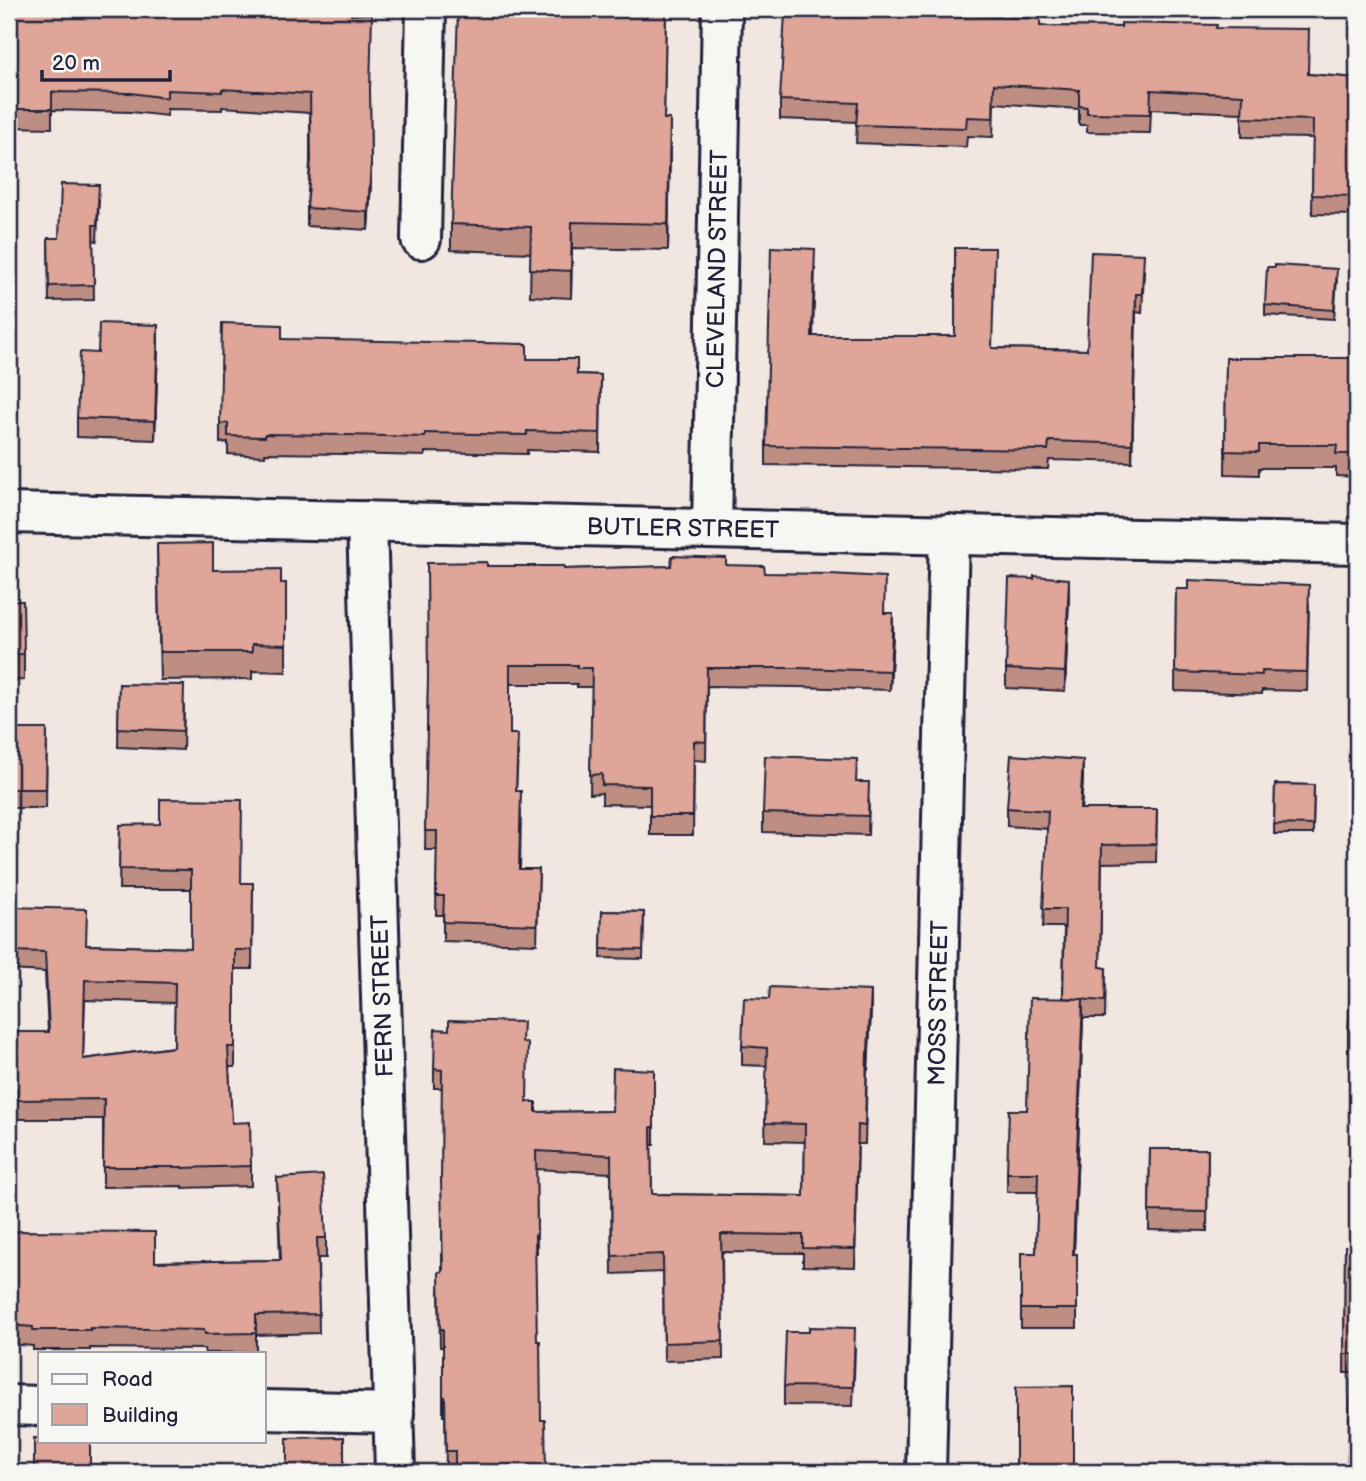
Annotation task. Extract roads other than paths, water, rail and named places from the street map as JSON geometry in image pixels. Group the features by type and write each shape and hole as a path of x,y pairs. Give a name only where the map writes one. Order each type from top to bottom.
{"street":[{"path":"421,239 426,9"},
{"name":"CLEVELAND STREET","path":"712,529 722,9"},
{"name":"BUTLER STREET","path":"9,513 1357,544"},
{"name":"FERN STREET","path":"367,521 395,1472"},
{"name":"MOSS STREET","path":"926,1472 949,534"},
{"path":"9,1405 38,1406"},
{"path":"266,1410 394,1413"}]}
